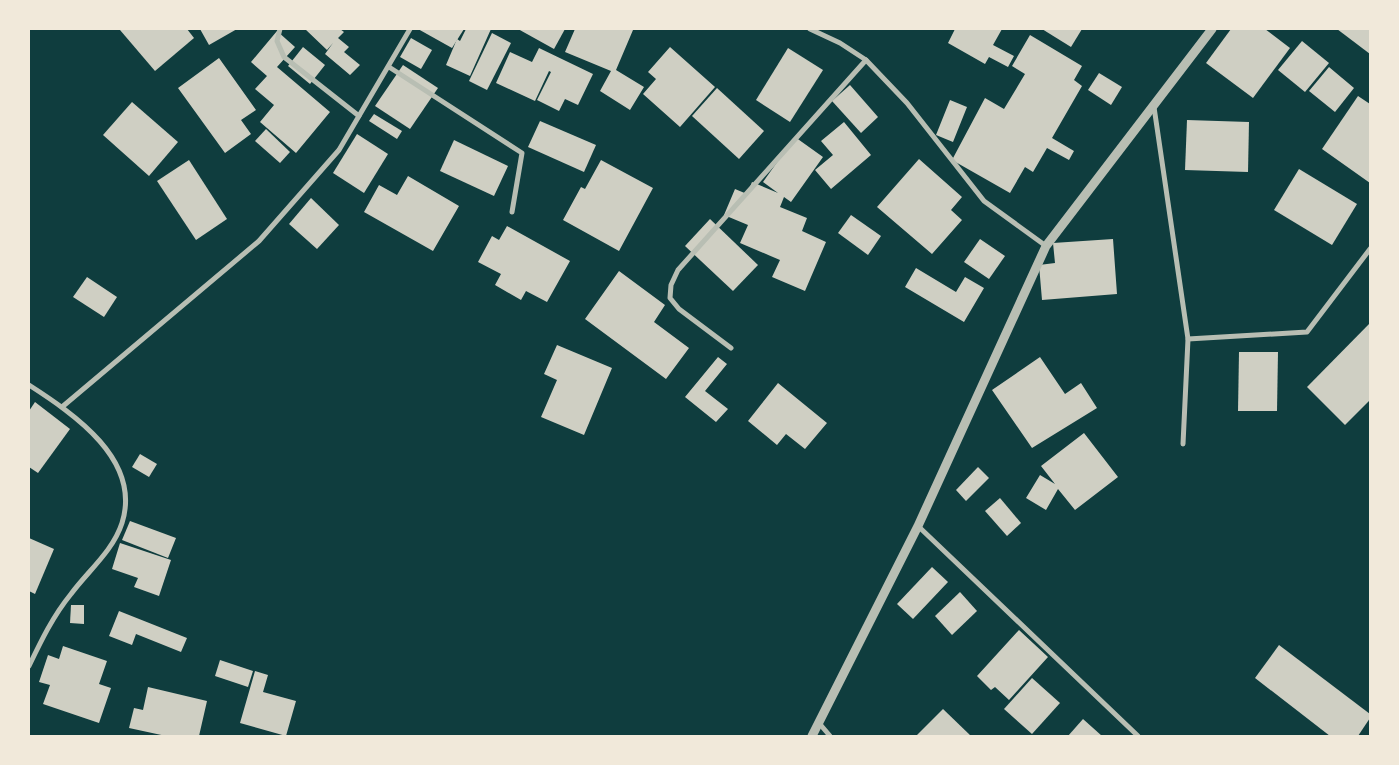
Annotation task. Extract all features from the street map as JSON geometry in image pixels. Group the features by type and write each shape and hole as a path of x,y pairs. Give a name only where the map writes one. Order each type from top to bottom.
{"street":[{"path":"280,29 277,41 284,57 359,116"},
{"path":"62,407 259,241 339,150 410,29"},
{"path":"810,29 840,43 866,60 907,103 984,201 1046,246"},
{"path":"812,736 918,526 1046,246 1212,29"},
{"path":"731,348 679,309 670,298 671,286 678,270 866,60"},
{"path":"389,67 522,153 512,212"},
{"path":"1154,107 1188,339 1183,444"},
{"path":"1188,339 1307,332 1370,249"},
{"path":"29,385 62,407 95,437 115,461 126,489 122,523 102,557 71,594 48,626 29,666"},
{"path":"918,526 1138,736"},
{"path":"818,723 830,736"}],"building":[{"path":"187,29 194,38 155,71 120,30"},
{"path":"200,29 237,29 209,45"},
{"path":"305,29 340,29 344,32 338,38 349,47 344,52 360,65 350,75 325,54 333,43 327,50"},
{"path":"418,29 464,29 452,48"},
{"path":"466,29 491,29 470,76 446,65 457,39 460,41"},
{"path":"518,29 565,29 554,49"},
{"path":"575,29 633,30 616,70 644,87 630,110 600,91 611,71 565,52"},
{"path":"955,29 1002,29 993,45 1014,56 1008,67 989,57 985,64 948,43"},
{"path":"1042,29 1082,29 1071,47"},
{"path":"1231,29 1265,29 1290,48 1253,98 1206,63"},
{"path":"1337,29 1370,29 1370,54"},
{"path":"277,31 295,47 277,67 330,112 296,153 260,122 274,105 255,89 267,76 251,62"},
{"path":"492,33 511,43 487,90 469,81"},
{"path":"1030,35 1082,66 1074,80 1082,86 1052,138 1074,151 1069,160 1047,148 1033,172 1025,167 1010,193 952,160 985,98 1004,109 1025,74 1012,66"},
{"path":"411,38 432,50 421,69 400,57"},
{"path":"1302,41 1329,63 1305,92 1278,70"},
{"path":"303,47 325,65 310,84 288,66"},
{"path":"670,47 715,87 680,127 643,94 656,79 648,72"},
{"path":"539,48 593,74 578,105 565,99 559,111 537,100 551,72 549,71 535,101 496,83 510,52 532,62"},
{"path":"788,48 823,70 790,122 756,100"},
{"path":"219,58 256,110 241,120 251,134 225,153 178,88"},
{"path":"403,65 438,88 410,129 375,106"},
{"path":"1329,67 1354,88 1335,112 1309,91"},
{"path":"1099,73 1122,87 1111,105 1088,90"},
{"path":"850,85 878,117 861,133 832,101"},
{"path":"717,88 764,131 739,159 692,116"},
{"path":"1358,96 1370,104 1370,183 1322,149"},
{"path":"950,100 967,107 953,142 936,135"},
{"path":"132,102 178,142 149,176 103,135"},
{"path":"374,114 402,131 397,139 369,121"},
{"path":"1187,120 1249,122 1248,172 1185,170"},
{"path":"540,121 596,145 584,172 528,147"},
{"path":"844,122 871,155 831,189 815,170 833,155 821,141"},
{"path":"266,129 290,152 280,163 255,141"},
{"path":"357,134 388,154 364,193 333,173"},
{"path":"795,137 823,157 791,202 784,197 780,207 807,218 802,231 826,242 805,291 772,277 780,260 740,243 748,225 724,215 735,189 747,194 752,182 778,193 763,182"},
{"path":"454,140 508,166 494,196 440,171"},
{"path":"919,159 962,197 951,210 962,220 932,254 877,207"},
{"path":"189,160 227,219 196,240 157,181"},
{"path":"601,160 653,188 619,251 563,220 581,187 585,189"},
{"path":"1299,169 1357,204 1332,245 1274,210"},
{"path":"408,176 459,206 433,251 364,212 379,185 397,195"},
{"path":"311,198 339,225 317,249 289,224"},
{"path":"851,215 881,236 868,255 838,233"},
{"path":"710,219 758,265 733,291 685,246"},
{"path":"507,226 570,261 547,302 526,291 521,300 495,285 501,274 478,262 492,236 499,240"},
{"path":"980,239 1005,256 989,279 964,262"},
{"path":"1113,239 1117,294 1042,300 1039,265 1055,263 1053,243"},
{"path":"916,268 956,292 965,277 984,288 964,322 905,287"},
{"path":"619,271 665,305 654,322 689,348 666,379 585,319"},
{"path":"87,277 117,297 104,317 73,297"},
{"path":"1370,323 1370,400 1345,425 1307,387"},
{"path":"557,345 612,368 584,435 541,417 557,380 544,374"},
{"path":"1239,352 1278,352 1277,411 1238,411"},
{"path":"718,357 727,364 705,391 728,409 716,422 685,397"},
{"path":"1040,357 1065,394 1081,383 1097,408 1032,448 992,390"},
{"path":"778,383 827,423 805,449 786,434 777,445 748,421"},
{"path":"35,402 70,429 38,473 29,467 29,411"},
{"path":"1084,433 1118,477 1075,510 1058,489 1046,510 1026,498 1040,475 1055,484 1041,466"},
{"path":"140,454 157,464 149,477 132,467"},
{"path":"978,467 989,478 966,501 956,490"},
{"path":"1000,498 1021,523 1007,536 985,511"},
{"path":"130,521 176,538 168,558 122,540"},
{"path":"29,538 54,549 35,594 29,591"},
{"path":"120,543 171,560 159,596 134,587 138,578 112,569"},
{"path":"932,567 948,582 913,619 897,604"},
{"path":"960,592 977,611 952,635 935,616"},
{"path":"71,605 84,605 84,624 70,623"},
{"path":"119,611 187,638 181,652 136,634 132,645 109,636"},
{"path":"1019,630 1048,657 1009,700 995,687 991,690 977,676"},
{"path":"1279,645 1370,714 1370,718 1358,736 1330,736 1255,678"},
{"path":"63,646 107,661 99,684 111,688 99,723 43,704 50,685 39,682 48,655 59,659"},
{"path":"220,660 253,671 248,687 215,676"},
{"path":"255,671 268,675 263,692 296,701 286,736 240,723"},
{"path":"1032,678 1060,703 1032,734 1004,709"},
{"path":"148,687 207,701 199,736 166,736 129,728 134,708 143,710"},
{"path":"943,709 971,736 916,736"},
{"path":"1083,719 1102,736 1068,736"}]}
